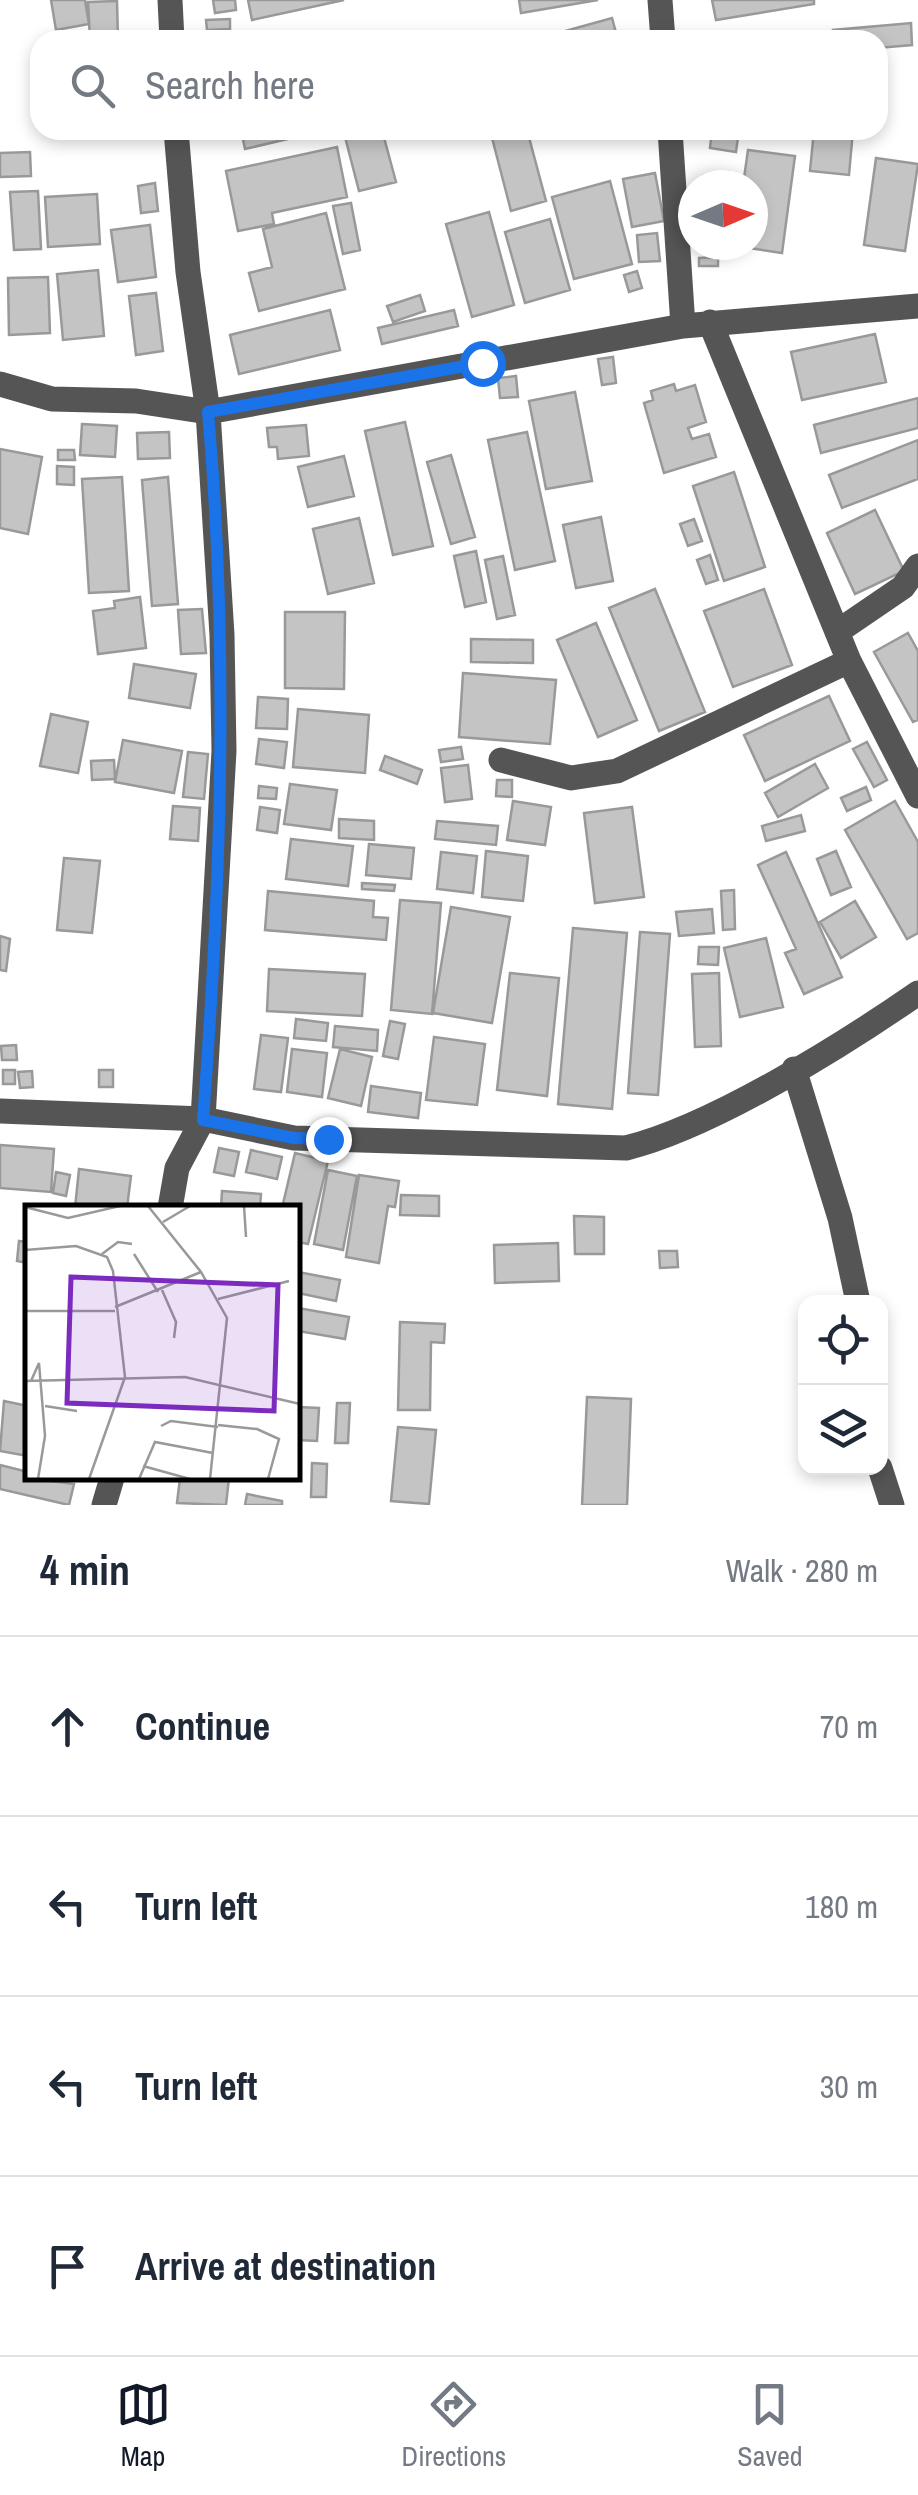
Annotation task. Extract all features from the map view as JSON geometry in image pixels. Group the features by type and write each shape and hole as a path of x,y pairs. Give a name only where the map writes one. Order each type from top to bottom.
{"street":[{"path":"170,0 172,30"},
{"path":"660,0 662,30"},
{"path":"171,1205 177,1168 203,1120 224,751 218,537 177,140"},
{"path":"671,140 682,326"},
{"path":"0,384 52,399 136,402 208,412 682,326 918,306"},
{"path":"710,322 849,661 918,796"},
{"path":"837,632 903,587 918,566"},
{"path":"502,760 571,778 617,771 849,661"},
{"path":"0,1111 203,1120 294,1138 626,1148 662,1139 794,1069 918,993"},
{"path":"794,1069 840,1218 856,1295"},
{"path":"882,1475 892,1505"},
{"path":"104,1505 111,1480"}],"building":[{"path":"51,0 85,0 89,24 56,30"},
{"path":"213,0 235,0 236,10 215,13"},
{"path":"248,0 344,0 252,20"},
{"path":"519,0 598,0 521,13"},
{"path":"712,0 814,0 814,4 716,20"},
{"path":"117,1 118,30 89,30 88,2"},
{"path":"612,18 615,30 569,30"},
{"path":"230,19 230,29 207,30 206,20"},
{"path":"911,23 912,45 888,47 888,30 833,30"},
{"path":"243,140 283,140 245,149"},
{"path":"346,140 385,140 396,182 359,191"},
{"path":"493,140 530,140 546,201 511,211"},
{"path":"711,140 738,140 736,152 710,148"},
{"path":"813,140 852,140 849,175 810,171"},
{"path":"337,147 347,197 272,213 274,224 238,231 226,171"},
{"path":"748,150 795,156 782,253 768,251 768,170 745,170"},
{"path":"30,152 31,176 0,177 0,153"},
{"path":"876,158 918,164 905,251 864,245"},
{"path":"655,173 664,221 632,227 623,179"},
{"path":"610,181 632,264 574,279 552,197"},
{"path":"155,183 158,211 141,213 138,186"},
{"path":"38,191 41,249 14,250 10,192"},
{"path":"97,194 100,244 48,247 45,197"},
{"path":"351,203 360,250 343,254 333,206"},
{"path":"489,212 514,305 472,317 446,224"},
{"path":"326,213 345,289 259,311 249,273 272,267 263,229"},
{"path":"550,219 570,290 525,303 505,232"},
{"path":"150,225 156,277 118,282 111,230"},
{"path":"657,233 660,261 639,262 637,235"},
{"path":"699,260 718,260 718,266 699,266"},
{"path":"98,270 104,336 63,340 57,274"},
{"path":"637,271 642,288 629,292 624,275"},
{"path":"48,277 50,333 9,335 8,278"},
{"path":"156,293 163,351 136,355 129,296"},
{"path":"420,295 425,311 393,322 387,306"},
{"path":"330,310 340,350 239,374 230,335"},
{"path":"454,310 458,326 382,344 378,328"},
{"path":"875,334 886,382 802,400 791,352"},
{"path":"613,357 616,383 602,385 598,359"},
{"path":"516,376 518,397 500,398 498,378"},
{"path":"674,384 676,391 695,385 706,422 688,428 692,439 709,434 716,457 664,473 644,403 653,400 651,391"},
{"path":"575,392 592,481 546,489 529,401"},
{"path":"918,398 918,428 821,453 814,425"},
{"path":"405,422 433,546 393,555 365,431"},
{"path":"82,424 117,426 115,457 80,455"},
{"path":"306,425 309,456 278,459 277,447 269,447 267,428"},
{"path":"169,432 170,458 138,459 137,433"},
{"path":"527,432 555,561 515,570 488,440"},
{"path":"918,440 918,479 842,508 829,475"},
{"path":"0,449 42,457 28,534 0,528"},
{"path":"58,450 74,450 75,460 58,460"},
{"path":"451,455 475,537 451,544 427,462"},
{"path":"344,456 354,496 308,507 298,467"},
{"path":"57,466 74,467 74,485 57,484"},
{"path":"734,472 765,567 724,581 693,486"},
{"path":"122,477 129,591 89,593 82,479"},
{"path":"168,477 178,604 152,606 142,480"},
{"path":"875,510 904,571 855,594 827,533"},
{"path":"601,517 613,581 576,588 563,525"},
{"path":"359,518 374,583 328,594 313,529"},
{"path":"694,519 702,541 688,546 680,524"},
{"path":"476,551 486,602 465,607 454,556"},
{"path":"710,555 718,580 706,584 697,560"},
{"path":"503,556 515,615 497,619 485,560"},
{"path":"655,589 705,712 659,731 609,608"},
{"path":"764,589 792,665 733,687 704,611"},
{"path":"140,597 146,648 98,654 93,611 115,608 114,601"},
{"path":"202,609 206,653 181,654 178,610"},
{"path":"285,612 345,612 344,689 285,688"},
{"path":"596,623 637,720 598,737 557,640"},
{"path":"908,633 918,651 918,720 913,722 874,652"},
{"path":"471,639 533,640 533,663 471,662"},
{"path":"134,664 196,674 190,708 129,698"},
{"path":"463,673 556,680 550,744 459,737"},
{"path":"829,696 850,741 765,781 744,735"},
{"path":"258,697 288,699 287,729 256,728"},
{"path":"298,709 369,715 365,773 293,767"},
{"path":"51,714 88,722 78,773 40,766"},
{"path":"259,739 287,742 284,768 256,764"},
{"path":"123,740 182,751 174,793 115,782"},
{"path":"867,742 887,780 874,787 853,749"},
{"path":"461,747 463,759 441,762 439,750"},
{"path":"188,752 208,754 204,799 183,797"},
{"path":"385,756 422,770 417,784 380,770"},
{"path":"114,760 115,779 92,780 91,761"},
{"path":"815,764 828,788 778,817 765,793"},
{"path":"468,765 472,799 445,802 441,768"},
{"path":"497,780 512,780 512,797 496,796"},
{"path":"290,784 337,790 331,830 284,824"},
{"path":"259,786 277,788 276,799 258,798"},
{"path":"866,787 871,800 847,811 841,798"},
{"path":"513,801 551,807 545,845 507,840"},
{"path":"895,801 918,842 918,933 907,939 845,830"},
{"path":"173,806 200,808 198,841 170,839"},
{"path":"260,807 280,810 277,833 257,830"},
{"path":"632,807 644,897 595,903 584,813"},
{"path":"801,815 805,831 766,841 762,826"},
{"path":"339,819 374,821 374,840 339,838"},
{"path":"437,821 498,826 496,845 435,839"},
{"path":"291,839 353,846 348,886 286,879"},
{"path":"369,844 414,848 411,879 366,875"},
{"path":"486,851 528,856 523,901 482,897"},
{"path":"836,851 851,887 831,895 817,859"},
{"path":"441,852 477,856 473,893 437,889"},
{"path":"786,852 842,977 804,994 785,953 796,949 758,865"},
{"path":"64,858 100,861 92,933 57,930"},
{"path":"362,883 395,885 394,891 362,889"},
{"path":"734,890 735,929 723,930 721,891"},
{"path":"268,891 374,901 373,917 388,918 386,940 265,930"},
{"path":"400,900 441,903 432,1014 391,1010"},
{"path":"855,901 876,937 841,958 820,922"},
{"path":"451,907 510,917 492,1023 433,1013"},
{"path":"712,909 714,933 679,936 676,912"},
{"path":"573,928 627,933 612,1109 558,1104"},
{"path":"640,932 670,934 658,1095 628,1093"},
{"path":"0,936 10,939 6,971 0,970"},
{"path":"766,938 783,1007 740,1017 724,948"},
{"path":"699,947 719,947 718,965 698,964"},
{"path":"269,969 365,974 362,1016 267,1011"},
{"path":"510,973 559,978 547,1096 497,1090"},
{"path":"719,973 721,1046 695,1047 692,974"},
{"path":"296,1019 328,1023 326,1041 294,1038"},
{"path":"390,1021 405,1024 398,1059 383,1056"},
{"path":"335,1026 378,1030 377,1051 333,1047"},
{"path":"261,1035 288,1038 281,1092 254,1089"},
{"path":"434,1037 485,1044 477,1105 426,1100"},
{"path":"16,1045 17,1060 2,1060 1,1046"},
{"path":"292,1049 327,1053 322,1097 287,1092"},
{"path":"340,1049 372,1057 361,1106 328,1098"},
{"path":"3,1070 15,1070 15,1084 3,1084"},
{"path":"99,1070 113,1070 113,1087 99,1087"},
{"path":"32,1071 33,1087 20,1088 18,1072"},
{"path":"371,1086 421,1093 418,1118 368,1112"},
{"path":"0,1145 54,1149 51,1192 0,1188"},
{"path":"219,1148 239,1152 234,1176 214,1172"},
{"path":"251,1150 282,1157 277,1179 246,1172"},
{"path":"295,1153 328,1161 308,1244 300,1242 300,1205 283,1205"},
{"path":"79,1169 131,1176 127,1205 75,1205"},
{"path":"328,1170 357,1176 343,1250 314,1244"},
{"path":"56,1172 70,1175 66,1196 53,1193"},
{"path":"359,1175 399,1181 395,1207 388,1206 379,1263 346,1257"},
{"path":"222,1191 261,1194 260,1205 221,1205"},
{"path":"401,1195 439,1196 439,1216 400,1215"},
{"path":"574,1216 604,1217 604,1254 575,1254"},
{"path":"19,1241 25,1242 25,1262 17,1261"},
{"path":"558,1243 559,1281 495,1283 494,1245"},
{"path":"659,1251 677,1251 678,1267 660,1268"},
{"path":"300,1272 340,1280 336,1301 300,1293"},
{"path":"300,1308 349,1317 345,1339 300,1331"},
{"path":"400,1322 445,1324 444,1343 431,1342 430,1410 398,1410"},
{"path":"587,1397 631,1399 627,1505 582,1505"},
{"path":"4,1401 25,1405 25,1455 0,1451"},
{"path":"337,1403 350,1403 348,1443 335,1443"},
{"path":"300,1407 319,1408 317,1441 300,1440"},
{"path":"398,1427 436,1430 429,1504 391,1501"},
{"path":"312,1463 327,1464 326,1497 311,1497"},
{"path":"0,1465 25,1471 25,1480 74,1484 69,1505 0,1489"},
{"path":"180,1480 229,1480 226,1505 177,1503"},
{"path":"247,1494 282,1501 282,1505 245,1505"}],"route":[{"path":"328,1139 294,1138 203,1120 224,751 218,537 208,412 482,363"}]}
